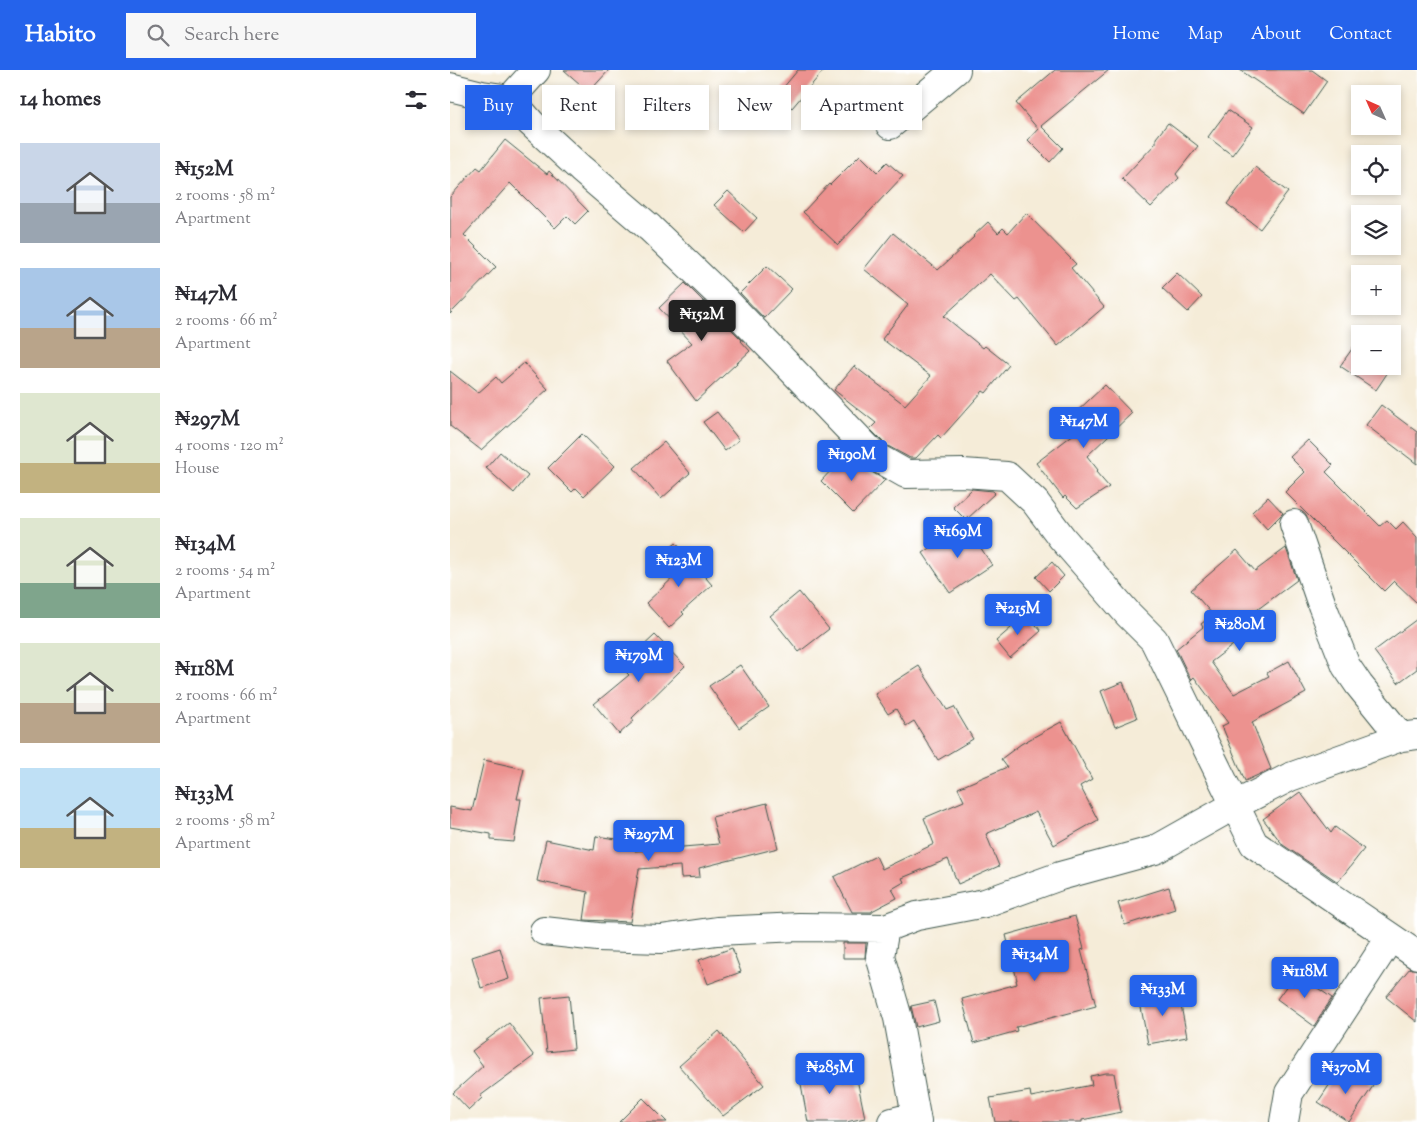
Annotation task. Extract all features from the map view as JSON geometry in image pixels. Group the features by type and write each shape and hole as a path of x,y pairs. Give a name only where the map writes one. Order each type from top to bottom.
{"street":[{"path":"523,85 536,70"},
{"path":"922,98 956,70"},
{"path":"450,87 465,91"},
{"path":"532,124 581,170 650,228 721,296 876,457 906,474 963,473 1008,476 1035,502 1062,538 1128,614 1154,640 1254,844 1417,955"},
{"path":"544,931 598,937 661,939 717,931 799,928 885,928 917,916 985,903 1060,876 1155,850 1235,805 1290,777 1409,736 1359,685 1346,666 1322,605 1294,524"},
{"path":"885,928 880,956 898,1018 908,1120"},
{"path":"1284,1122 1289,1093 1390,938"}],"building":[{"path":"564,70 609,70 595,85 581,85"},
{"path":"798,70 824,70 811,85 801,85 801,97 792,108 791,85 785,85"},
{"path":"1055,70 1109,70 1041,126 1063,148 1050,162 1028,140 1038,129 1016,103"},
{"path":"1240,70 1312,70 1327,81 1304,114"},
{"path":"1228,110 1253,127 1232,155 1208,137"},
{"path":"1168,123 1198,146 1176,174 1179,178 1151,207 1122,179 1156,143 1156,138"},
{"path":"505,140 547,174 549,171 588,211 575,224 567,216 555,228 510,183 464,235 496,267 450,314 450,197 477,167 481,170"},
{"path":"860,155 877,172 887,162 903,176 838,245 803,212"},
{"path":"1255,167 1288,192 1260,229 1227,204"},
{"path":"728,191 757,218 744,232 714,205"},
{"path":"1026,213 1076,264 1071,268 1104,307 1058,346 1019,299 1016,301 990,274 944,316 983,348 985,346 1009,365 986,393 983,391 941,438 938,435 916,458 910,458 886,445 870,429 876,423 834,390 854,366 905,405 931,376 882,339 908,305 864,269 893,233 938,270 988,222 998,233 1003,228 1008,233"},
{"path":"767,266 792,289 764,318 740,293"},
{"path":"1177,273 1202,297 1188,312 1162,288"},
{"path":"685,283 742,340 750,351 696,401 667,361 692,343 659,308"},
{"path":"1351,350 1351,373 1340,366"},
{"path":"524,363 548,389 481,450 450,426 450,371 478,393 496,377 501,383"},
{"path":"1354,375 1386,375 1376,390"},
{"path":"1105,385 1132,413 1087,456 1098,470 1096,472 1109,487 1077,508 1065,496 1063,498 1036,463 1083,427 1072,416"},
{"path":"1381,405 1417,432 1417,464 1366,425"},
{"path":"717,412 739,440 725,451 703,422"},
{"path":"582,434 615,466 584,496 576,488 572,492 548,468"},
{"path":"1308,440 1333,465 1326,472 1380,526 1387,520 1396,529 1403,522 1417,537 1417,603 1394,581 1384,591 1285,492 1305,472 1290,457"},
{"path":"664,442 690,473 661,499 634,468"},
{"path":"849,451 865,468 885,480 853,513 821,481"},
{"path":"500,452 528,476 514,493 486,468"},
{"path":"972,489 993,491 995,493 966,520 953,507"},
{"path":"1268,497 1283,513 1267,529 1252,512"},
{"path":"965,524 992,565 950,593 923,553"},
{"path":"676,543 712,585 682,612 684,614 669,628 646,603 677,574 662,555"},
{"path":"1286,548 1297,580 1242,621 1250,632 1211,662 1234,694 1269,676 1267,673 1289,661 1306,693 1252,722 1271,769 1245,781 1222,726 1228,723 1194,677 1191,680 1176,649 1203,627 1201,624 1213,615 1191,590 1237,550 1255,571"},
{"path":"1052,562 1064,576 1049,591 1036,577"},
{"path":"799,592 829,629 799,652 770,616"},
{"path":"1027,614 1041,631 1010,658 996,641"},
{"path":"1417,619 1417,669 1398,683 1374,651"},
{"path":"655,635 685,666 632,718 634,721 619,734 594,704 629,675 621,667"},
{"path":"740,665 769,707 739,728 709,686"},
{"path":"919,666 947,710 954,707 973,739 938,760 914,721 906,726 896,709 888,714 875,694"},
{"path":"1123,682 1137,718 1115,727 1101,691"},
{"path":"1061,722 1092,779 1080,786 1098,820 1054,845 1036,812 986,834 999,866 958,884 948,859 902,878 904,882 892,889 897,898 872,912 852,912 834,877 876,856 882,869 934,844 924,818 964,801 958,788 1007,767 1001,759 1021,744"},
{"path":"484,760 524,769 517,799 521,799 514,842 491,840 491,834 450,827 450,807 472,811"},
{"path":"1300,792 1331,833 1335,827 1364,849 1338,882 1283,845 1263,819"},
{"path":"767,803 778,848 699,868 700,877 681,878 680,866 639,869 630,922 584,920 588,892 537,881 546,840 594,850 596,836 637,842 635,851 719,844 712,817"},
{"path":"1169,887 1175,909 1125,925 1118,903"},
{"path":"1075,916 1084,949 1081,950 1096,1006 1016,1027 1017,1031 974,1043 962,999 1017,984 1006,935"},
{"path":"843,943 866,943 865,958 843,958"},
{"path":"500,948 509,979 481,988 472,957"},
{"path":"732,948 741,972 708,984 699,960"},
{"path":"1410,968 1417,970 1417,1022 1386,997"},
{"path":"1296,973 1332,998 1314,1026 1277,999"},
{"path":"1178,990 1187,1037 1148,1044 1139,997"},
{"path":"569,995 574,1049 547,1052 541,998"},
{"path":"934,1001 939,1021 916,1027 911,1006"},
{"path":"509,1023 534,1056 480,1096 482,1098 469,1110 453,1093 483,1066 472,1051"},
{"path":"719,1031 764,1085 723,1116 679,1066"},
{"path":"837,1060 842,1083 857,1079 865,1118 846,1122 808,1122 798,1068"},
{"path":"1348,1070 1373,1086 1349,1122 1318,1102 1334,1078 1340,1082"},
{"path":"1114,1073 1121,1112 1082,1120 1082,1122 995,1122 990,1098 1030,1091 1031,1097 1092,1085 1090,1076"},
{"path":"643,1098 667,1122 619,1122"}]}
